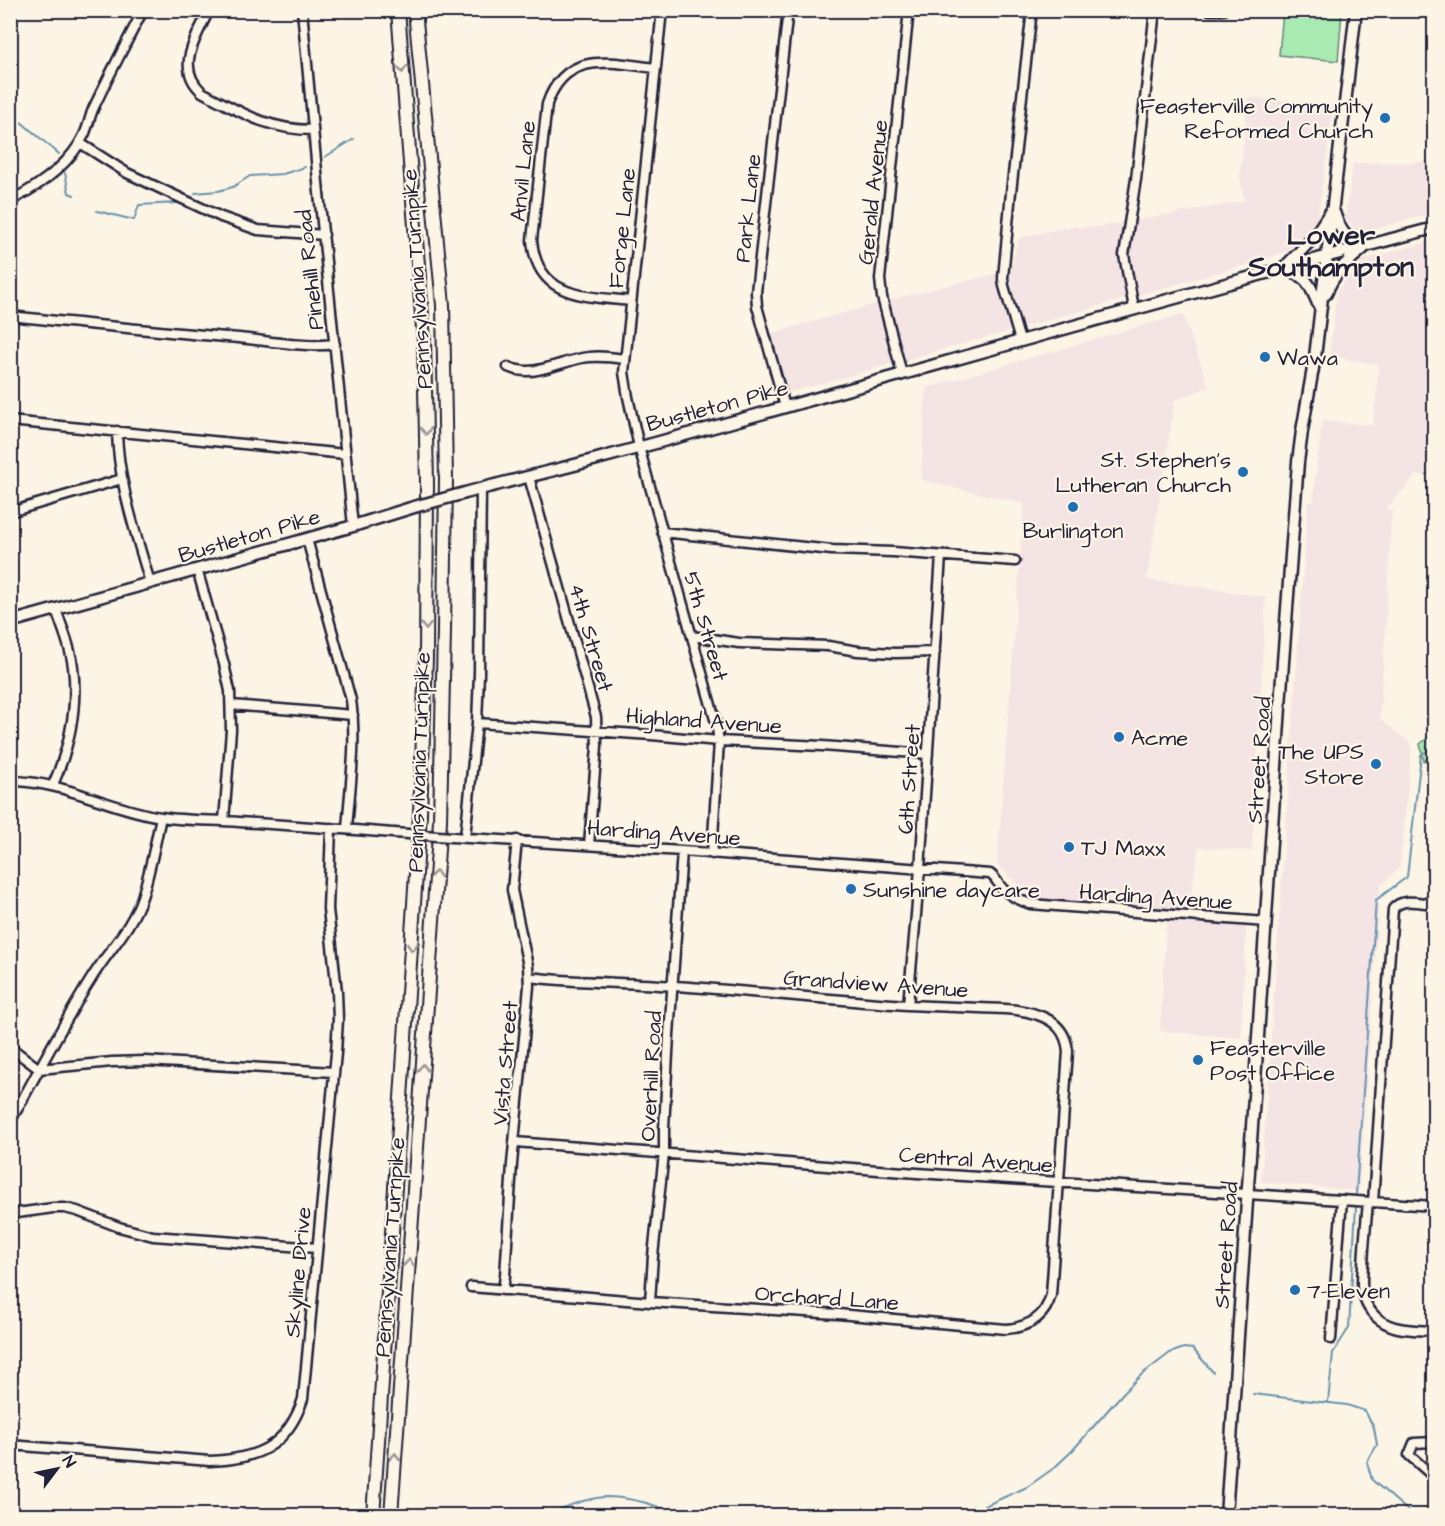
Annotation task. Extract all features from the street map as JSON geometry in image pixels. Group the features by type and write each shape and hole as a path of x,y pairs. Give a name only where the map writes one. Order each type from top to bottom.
{"highway":[{"name":"Pennsylvania Turnpike","path":"374,1515 420,814 426,658 428,484 424,341 398,10"},
{"name":"Pennsylvania Turnpike","path":"391,1515 440,821 446,479 443,305 415,10"}],"main road":[{"name":"Street Road","path":"1226,1515 1298,462 1315,357 1356,10"},
{"path":"1332,208 1336,220 1347,237 1367,245"},
{"path":"1320,308 1307,281 1301,275 1284,268 1314,237 1332,208"},
{"name":"Bustleton Pike","path":"10,622 481,488 530,477 1134,308 1434,228"},
{"path":"1320,308 1331,281 1348,261 1367,245"}],"street":[{"path":"10,201 33,188 71,156 80,143 93,108 143,10"},
{"path":"209,10 188,59 190,76 198,88 256,120 284,128 313,130"},
{"name":"Pinehill Road","path":"302,10 353,526"},
{"name":"Forge Lane","path":"639,447 625,385 625,359 662,10"},
{"name":"Park Lane","path":"785,407 757,306 756,292 788,10"},
{"name":"Gerald Avenue","path":"902,374 882,297 880,279 909,10"},
{"path":"1020,341 1003,278 1032,10"},
{"path":"1134,308 1124,255 1136,179 1155,10"},
{"path":"1209,10 1224,10"},
{"name":"Anvil Lane","path":"631,301 570,293 553,284 536,262 532,240 547,104 554,87 570,70 591,62 656,68"},
{"path":"80,143 127,173 221,218 258,230 324,235"},
{"path":"10,316 148,331 294,343 335,344"},
{"path":"508,367 532,372 584,357 625,359"},
{"path":"10,421 345,454"},
{"path":"117,431 118,461 150,583"},
{"name":"5th Street","path":"639,447 716,723 719,741 712,854"},
{"name":"4th Street","path":"530,477 593,707 597,732 589,845"},
{"path":"10,512 122,479"},
{"path":"465,837 477,723 481,488"},
{"path":"662,532 832,550 1015,561"},
{"path":"306,539 351,700 352,752 347,829"},
{"name":"6th Street","path":"908,1005 920,869 941,556"},
{"path":"197,569 228,677 231,730 224,821"},
{"path":"53,785 71,730 74,683 70,650 56,609"},
{"path":"692,636 739,643 828,646 858,651 935,652"},
{"path":"231,705 353,715"},
{"name":"Highland Avenue","path":"477,723 928,754"},
{"name":"Harding Avenue","path":"10,781 53,785 123,808 161,817 682,851 990,874 1010,895 1030,904 1266,922"},
{"path":"10,1122 89,982 123,935 136,912 142,897 161,817"},
{"name":"Skyline Drive","path":"10,1446 210,1461 229,1460 248,1457 270,1446 287,1430 299,1410 303,1399 338,1019 328,909 331,828"},
{"name":"Vista Street","path":"503,1290 528,995 528,966 512,890 517,840"},
{"name":"Overhill Road","path":"650,1302 664,1153 665,1104 682,851"},
{"path":"1434,904 1403,902 1397,903 1393,909 1371,1202 1364,1246 1362,1286 1369,1309 1384,1323 1398,1328 1434,1331"},
{"name":"Grandview Avenue","path":"528,977 908,1005 1012,1008 1038,1015 1058,1025 1065,1036 1068,1051 1059,1183"},
{"path":"10,1047 39,1069 145,1061 334,1072"},
{"name":"Central Avenue","path":"515,1142 1059,1183 1434,1206"},
{"name":"Orchard Lane","path":"471,1287 650,1302 838,1314 1006,1329 1023,1326 1043,1313 1050,1299 1059,1183"},
{"path":"1331,1339 1342,1200"},
{"path":"10,1214 65,1208 153,1236 317,1248"},
{"path":"1434,1442 1414,1443 1409,1455 1434,1477"}],"shaded area":[{"path":"1248,97 1334,106 1318,216 1312,233 1301,243 1288,251 1257,262 787,393 769,334 890,300 1010,270 1019,238 1068,227 1098,227 1244,201 1240,177"},
{"path":"1434,156 1434,213 1358,233 1345,217 1353,163 1433,162"},
{"path":"1434,240 1434,476 1416,475 1386,509 1392,510 1380,719 1412,744 1400,867 1380,886 1359,1191 1261,1182 1308,502 1313,502 1322,421 1373,425 1379,365 1329,356 1337,291 1362,260"},
{"path":"1183,314 1209,387 1175,400 1147,579 1266,597 1252,851 1199,847 1189,905 1246,928 1241,1038 1160,1031 1167,908 1030,898 997,864 1024,504 921,480 926,388"}],"green space":[{"path":"1283,11 1342,11 1338,61 1279,55"},
{"path":"1434,733 1434,755 1424,761 1420,744"}],"waterway":[{"path":"10,138 21,122 59,154"},
{"path":"325,157 354,139"},
{"path":"195,193 233,187 250,176 283,174 305,167"},
{"path":"65,173 69,193 74,195"},
{"path":"97,211 134,220 139,205 178,203"},
{"path":"1356,1194 1376,900 1407,877 1421,755 1434,746"},
{"path":"1328,1402 1333,1353 1349,1328 1356,1207"},
{"path":"962,1516 1027,1487 1054,1468 1141,1375 1170,1353 1184,1348 1193,1349 1213,1372"},
{"path":"1253,1394 1347,1405 1365,1411 1374,1428 1377,1445 1367,1462 1372,1480 1414,1516"},
{"path":"546,1516 568,1506 600,1497 645,1503 680,1516"}],"place":[{"name":"Feasterville Community Reformed Church","path":"1385,118"},
{"name":"Wawa","path":"1265,357"},
{"name":"St. Stephen's Lutheran Church","path":"1243,472"},
{"name":"Burlington","path":"1073,507"},
{"name":"Acme","path":"1119,737"},
{"name":"The UPS Store","path":"1376,764"},
{"name":"TJ Maxx","path":"1069,847"},
{"name":"Sunshine daycare","path":"851,889"},
{"name":"Feasterville Post Office","path":"1198,1060"},
{"name":"7-Eleven","path":"1295,1290"}],"district":[{"name":"Lower Southampton","path":"1331,250"}]}
